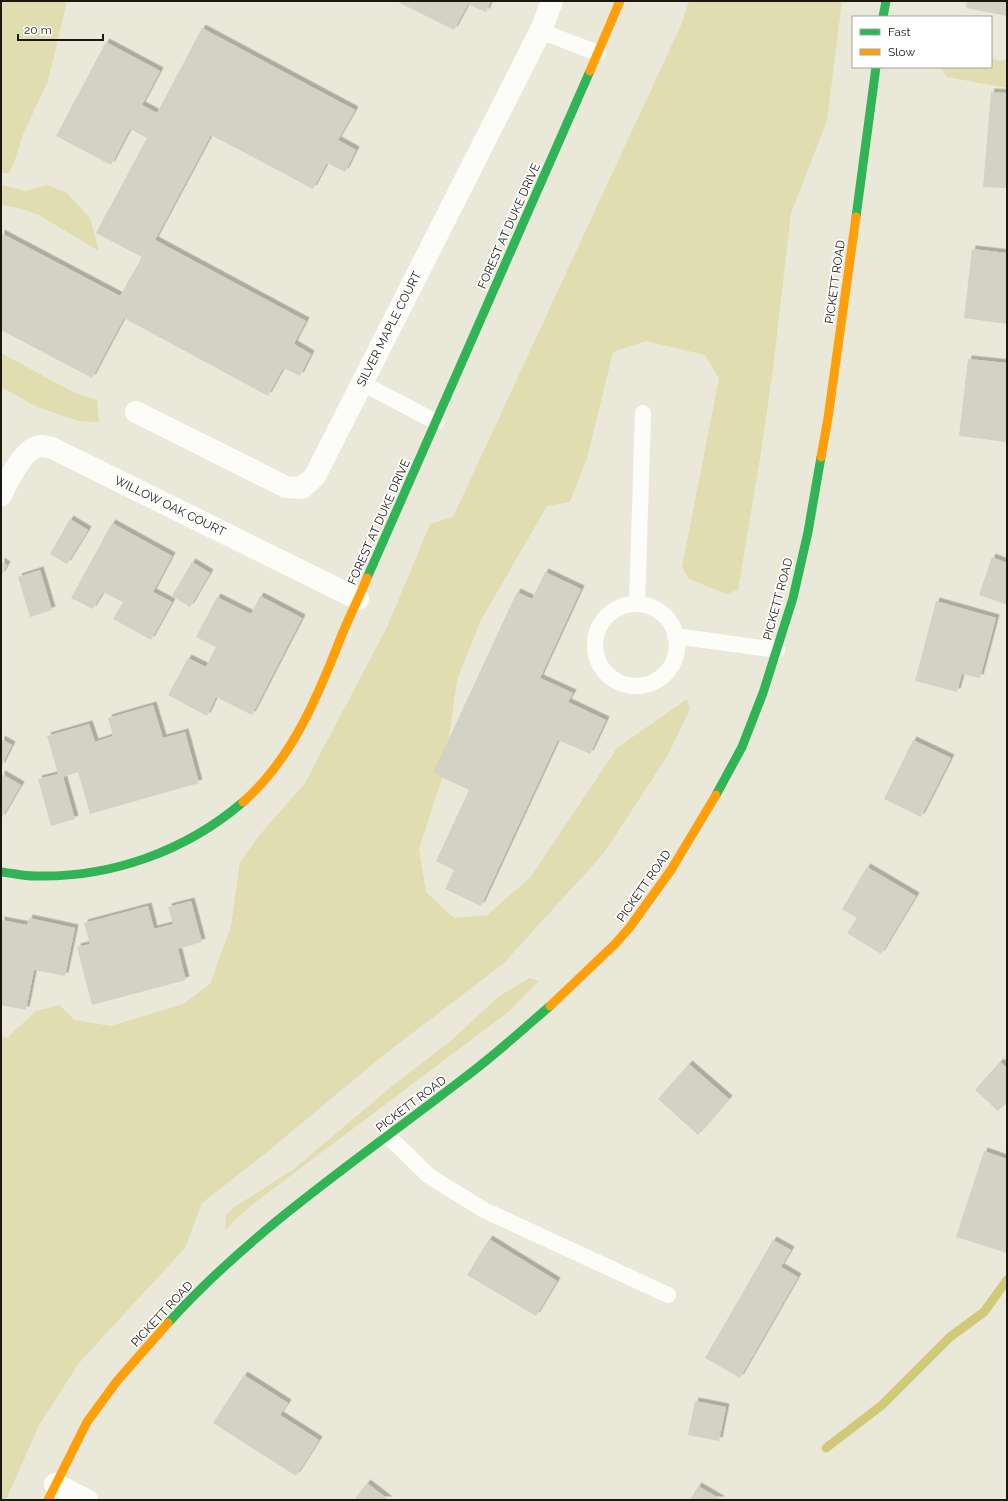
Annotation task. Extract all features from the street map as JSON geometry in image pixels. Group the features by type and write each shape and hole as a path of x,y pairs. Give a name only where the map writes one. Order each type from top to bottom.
{"street":[{"name":"SILVER MAPLE COURT","path":"136,412 286,487 302,488 315,476 540,31 552,1"},
{"name":"FOREST AT DUKE DRIVE","path":"1,872 32,876 58,876 91,873 161,854 208,830 230,814 269,776 282,758 312,708 358,599 620,1"},
{"path":"883,16 886,1"},
{"name":"PICKETT ROAD","path":"51,1492 88,1422 117,1381 184,1305 288,1211 466,1077 551,1005 610,949 630,927 671,870 713,802 742,747 763,693 792,598 806,539 828,418 876,68"},
{"name":"WILLOW OAK COURT","path":"1,495 13,472 29,451 41,445 52,448 358,599"},
{"path":"51,1492 87,1500"}],"lane":[{"path":"540,31 598,52"},
{"path":"362,383 436,422"},
{"path":"637,604 643,413"},
{"path":"637,604 650,607 662,614 671,624 675,636 676,650 673,662 665,674 653,682 640,686 626,685 614,680 604,671 597,659 595,646 597,633 603,621 612,612 624,606 637,604"},
{"path":"675,636 777,650"},
{"path":"388,1136 429,1176 484,1210 668,1295"}],"shaded area":[{"path":"1,1 67,1 48,81 24,132 14,163 9,173 1,173"},
{"path":"689,1 842,1 827,121 791,213 773,369 738,590 726,594 689,579 682,567 719,378 705,355 646,341 613,352 587,458 570,502 547,506 481,620 457,680 444,772 419,849 426,892 454,918 487,915 530,878 617,748 687,699 690,709 668,755 604,853 503,964 385,1054 267,1152 202,1203 185,1248 79,1363 39,1425 6,1500 1,1500 1,1036 7,1038 36,1011 59,1005 75,1020 111,1026 183,1004 210,984 231,926 240,862 258,837 305,783 388,625 430,524 453,517 681,25"},
{"path":"992,58 1000,61 1007,59 1007,88 947,77 941,68 992,68"},
{"path":"1,185 26,191 47,185 67,193 90,218 99,251 39,215 19,208 1,205"},
{"path":"1,353 73,392 97,400 99,422 78,421 37,407 1,387"},
{"path":"530,978 539,981 507,1013 249,1207 225,1230 226,1215 233,1208 294,1169 392,1086 452,1040 499,996"}],"building":[{"path":"396,1 491,1 486,12 468,4 454,30"},
{"path":"967,1 1007,1 1007,16 966,8"},
{"path":"202,28 355,110 338,140 356,150 345,172 327,163 313,189 211,135 155,240 306,321 294,344 311,354 300,376 283,368 268,396 124,318 92,378 1,330 1,233 120,296 142,257 96,233 147,138 130,129 111,165 56,136 106,42 160,71 142,105 157,113"},
{"path":"991,92 1007,93 1007,188 983,187"},
{"path":"972,249 1007,253 1007,324 964,318"},
{"path":"968,359 1007,363 1006,442 959,436"},
{"path":"70,519 88,530 67,564 50,554"},
{"path":"112,523 172,556 153,592 172,602 151,640 113,619 123,602 103,592 93,609 71,598"},
{"path":"992,557 1007,563 1007,605 979,595"},
{"path":"1,561 7,565 1,576"},
{"path":"192,562 210,573 190,607 172,596"},
{"path":"40,570 52,610 30,617 18,577"},
{"path":"545,572 581,589 540,678 573,693 568,702 606,720 590,754 558,740 481,906 445,889 454,870 436,861 469,790 433,773 517,592 532,599"},
{"path":"260,596 302,618 252,715 216,697 207,716 168,695 188,658 206,667 216,647 196,637 217,597 251,614"},
{"path":"936,601 996,618 980,678 962,674 957,692 915,681"},
{"path":"153,705 163,738 185,732 199,783 90,814 78,772 63,777 75,819 51,826 38,779 58,774 47,736 89,724 95,742 113,736 108,718"},
{"path":"1,739 12,745 1,767"},
{"path":"913,740 951,758 921,817 884,799"},
{"path":"2,774 21,785 1,819 1,776"},
{"path":"867,867 916,896 881,954 847,933 857,918 842,909"},
{"path":"191,901 202,942 178,949 186,980 92,1005 77,947 90,944 84,923 148,906 154,929 173,924 168,907"},
{"path":"29,918 75,928 65,976 34,970 26,1010 1,1005 1,920 27,925"},
{"path":"1000,1062 1007,1068 1007,1101 998,1111 975,1090"},
{"path":"689,1064 729,1099 698,1135 658,1099"},
{"path":"984,1151 1007,1159 1007,1253 956,1237"},
{"path":"489,1239 557,1281 536,1316 467,1275"},
{"path":"773,1240 791,1250 781,1267 798,1277 740,1378 705,1358"},
{"path":"244,1375 288,1403 280,1415 319,1440 296,1476 213,1423"},
{"path":"695,1401 726,1407 719,1441 688,1435"},
{"path":"367,1483 389,1500 354,1500"},
{"path":"698,1486 722,1500 690,1500"}],"waterway":[{"path":"826,1448 882,1405 950,1337 984,1312 1007,1280"}],"traffic: fast":[{"path":"883,16 886,1"},
{"path":"856,217 876,68"},
{"path":"367,578 590,71"},
{"path":"716,795 742,747 763,693 793,598 808,532 821,457"},
{"path":"1,872 31,876 63,875 92,872 119,866 146,858 197,835 243,802"},
{"path":"168,1323 201,1288 273,1224 310,1194 475,1070 550,1006"}],"traffic: slow":[{"path":"590,71 620,1"},
{"path":"821,457 828,418 856,217"},
{"path":"243,802 276,766 302,726 323,682 367,578"},
{"path":"550,1006 615,944 630,927 671,870 716,795"},
{"path":"48,1500 87,1422 117,1381 168,1323"}]}
